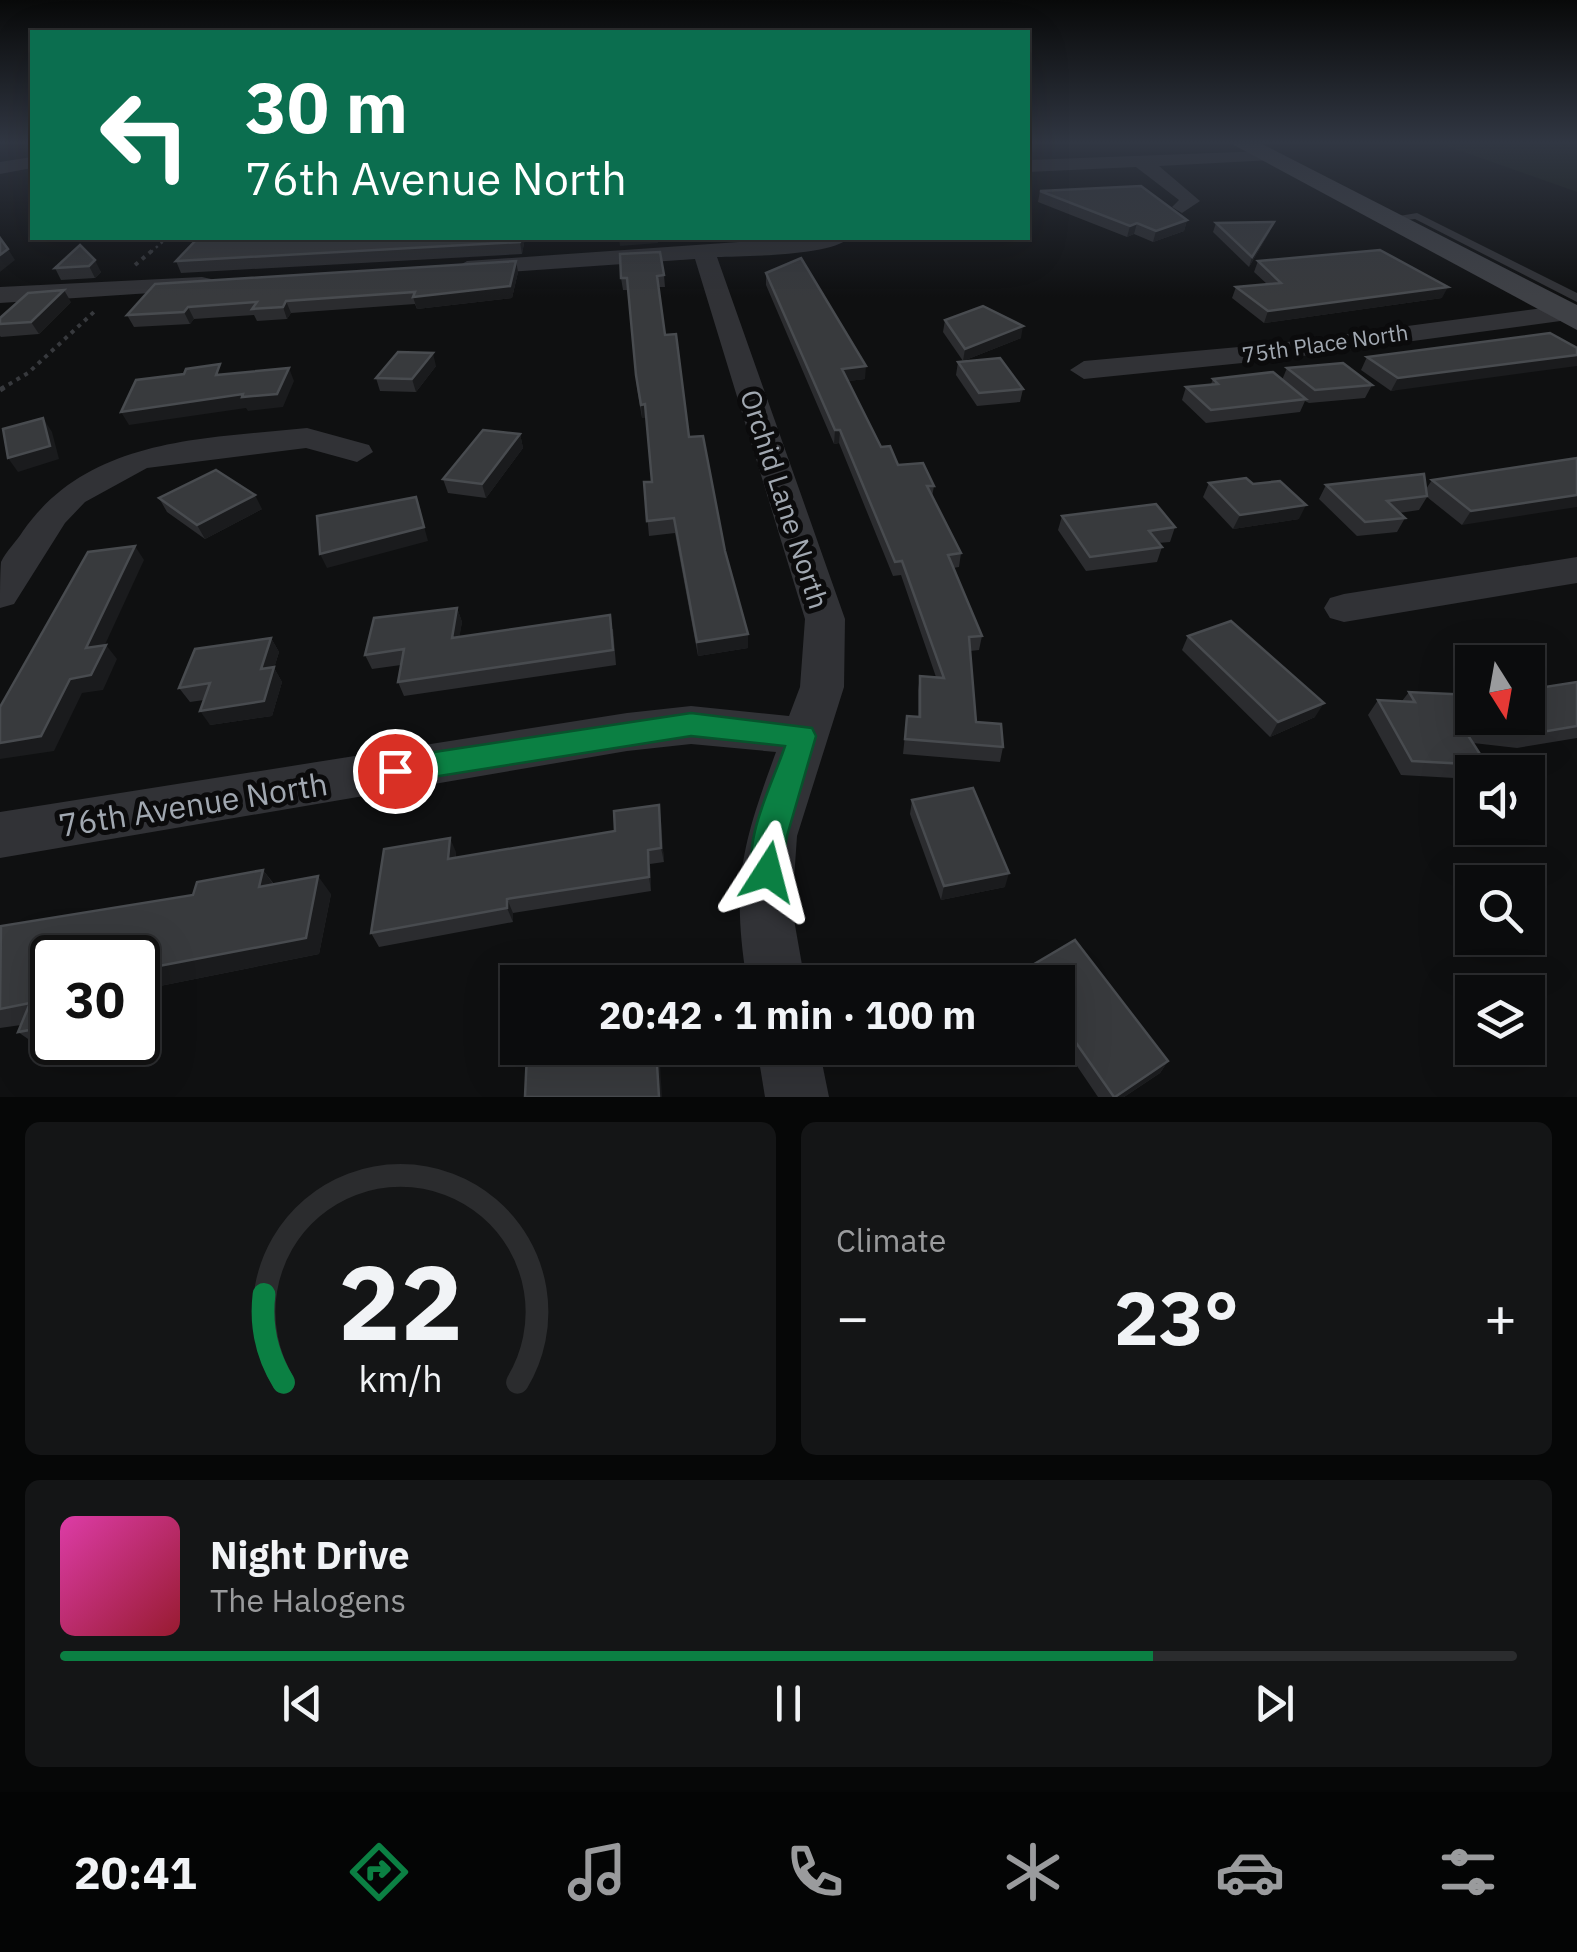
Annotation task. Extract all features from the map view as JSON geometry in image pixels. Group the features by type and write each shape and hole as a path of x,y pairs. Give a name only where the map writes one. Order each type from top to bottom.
{"street":[{"path":"1182,208 1186,195"},
{"path":"1341,195 1573,310"},
{"path":"443,269 704,252 819,240"},
{"name":"Orchid Lane North","path":"704,252 825,619 822,687 802,736 771,836 764,908 773,965"},
{"path":"0,295 227,282"},
{"name":"75th Place North","path":"1084,370 1272,352 1573,310"},
{"path":"0,594 52,516 73,494 135,461 171,452 307,438 358,452"},
{"path":"1344,608 1577,570"},
{"name":"76th Avenue North","path":"0,835 627,732 691,725 802,736"},
{"path":"791,1065 798,1097"}],"path":[{"path":"0,390 28,374 69,338 165,240"}],"building":[{"path":"1051,195 1153,195 1187,220 1156,231 1137,223 1130,226"},
{"path":"1274,222 1252,257 1216,223"},
{"path":"0,238 8,249 0,255"},
{"path":"196,240 520,240 520,242 176,261"},
{"path":"80,245 95,260 89,266 55,268"},
{"path":"1380,250 1448,287 1268,311 1236,287 1281,283 1258,261"},
{"path":"660,252 664,275 657,276 665,335 676,334 689,437 703,436 725,551 748,634 697,642 674,518 647,521 644,482 652,482 645,404 641,405 627,278 621,278 620,254"},
{"path":"801,258 866,366 842,369 881,447 890,446 898,465 923,463 934,486 927,486 961,553 948,555 982,636 969,637 976,722 1001,724 1003,747 905,739 907,716 920,717 920,676 944,678 902,561 895,562 840,430 835,430 766,273"},
{"path":"516,261 510,286 413,297 415,292 286,301 283,307 252,309 257,302 127,315 155,284"},
{"path":"64,290 31,322 0,324 0,318 28,293"},
{"path":"983,306 1023,326 965,349 945,320"},
{"path":"1550,333 1577,348 1577,355 1398,378 1367,357"},
{"path":"398,352 433,353 412,379 376,378"},
{"path":"1000,358 1023,389 979,393 958,362"},
{"path":"1343,363 1372,385 1315,390 1287,368"},
{"path":"220,364 216,375 289,368 277,394 242,397 243,394 121,412 136,380 184,374 186,369"},
{"path":"1273,372 1306,399 1211,410 1186,387 1218,384 1213,379"},
{"path":"43,418 50,446 8,458 3,429"},
{"path":"483,430 520,434 482,484 443,479"},
{"path":"1577,458 1577,495 1471,511 1432,480"},
{"path":"216,470 255,495 197,525 159,498"},
{"path":"1424,474 1427,496 1387,501 1405,518 1365,522 1326,485"},
{"path":"1246,478 1253,484 1280,481 1306,505 1240,515 1209,483"},
{"path":"416,497 424,527 320,554 317,516"},
{"path":"1156,504 1175,527 1149,531 1162,547 1090,557 1062,516"},
{"path":"135,546 86,648 106,645 91,675 70,679 41,736 0,743 0,707 88,552"},
{"path":"457,608 452,638 610,615 613,650 398,682 404,649 365,655 374,618"},
{"path":"1231,621 1324,703 1278,722 1188,636"},
{"path":"271,638 261,669 274,667 264,701 200,711 210,683 179,688 195,649"},
{"path":"1577,682 1577,726 1545,731 1545,687"},
{"path":"1409,692 1455,694 1455,735 1468,735 1481,755 1455,755 1455,763 1412,761 1378,700 1415,702"},
{"path":"973,788 1009,873 944,886 912,800"},
{"path":"659,805 661,848 648,850 649,877 507,899 507,908 371,933 384,849 450,838 448,859 615,831 614,811"},
{"path":"263,870 259,887 318,876 306,938 160,966 160,935 30,935 30,1003 0,1009 1,926 193,895 197,882"},
{"path":"1075,940 1168,1061 1114,1097 1075,1041 1075,965 1032,965"},
{"path":"30,1003 30,1030 18,1032"},
{"path":"526,1065 657,1065 659,1097 525,1097"}],"route":[{"path":"395,771 691,725 802,736 771,836 768,872"}]}
